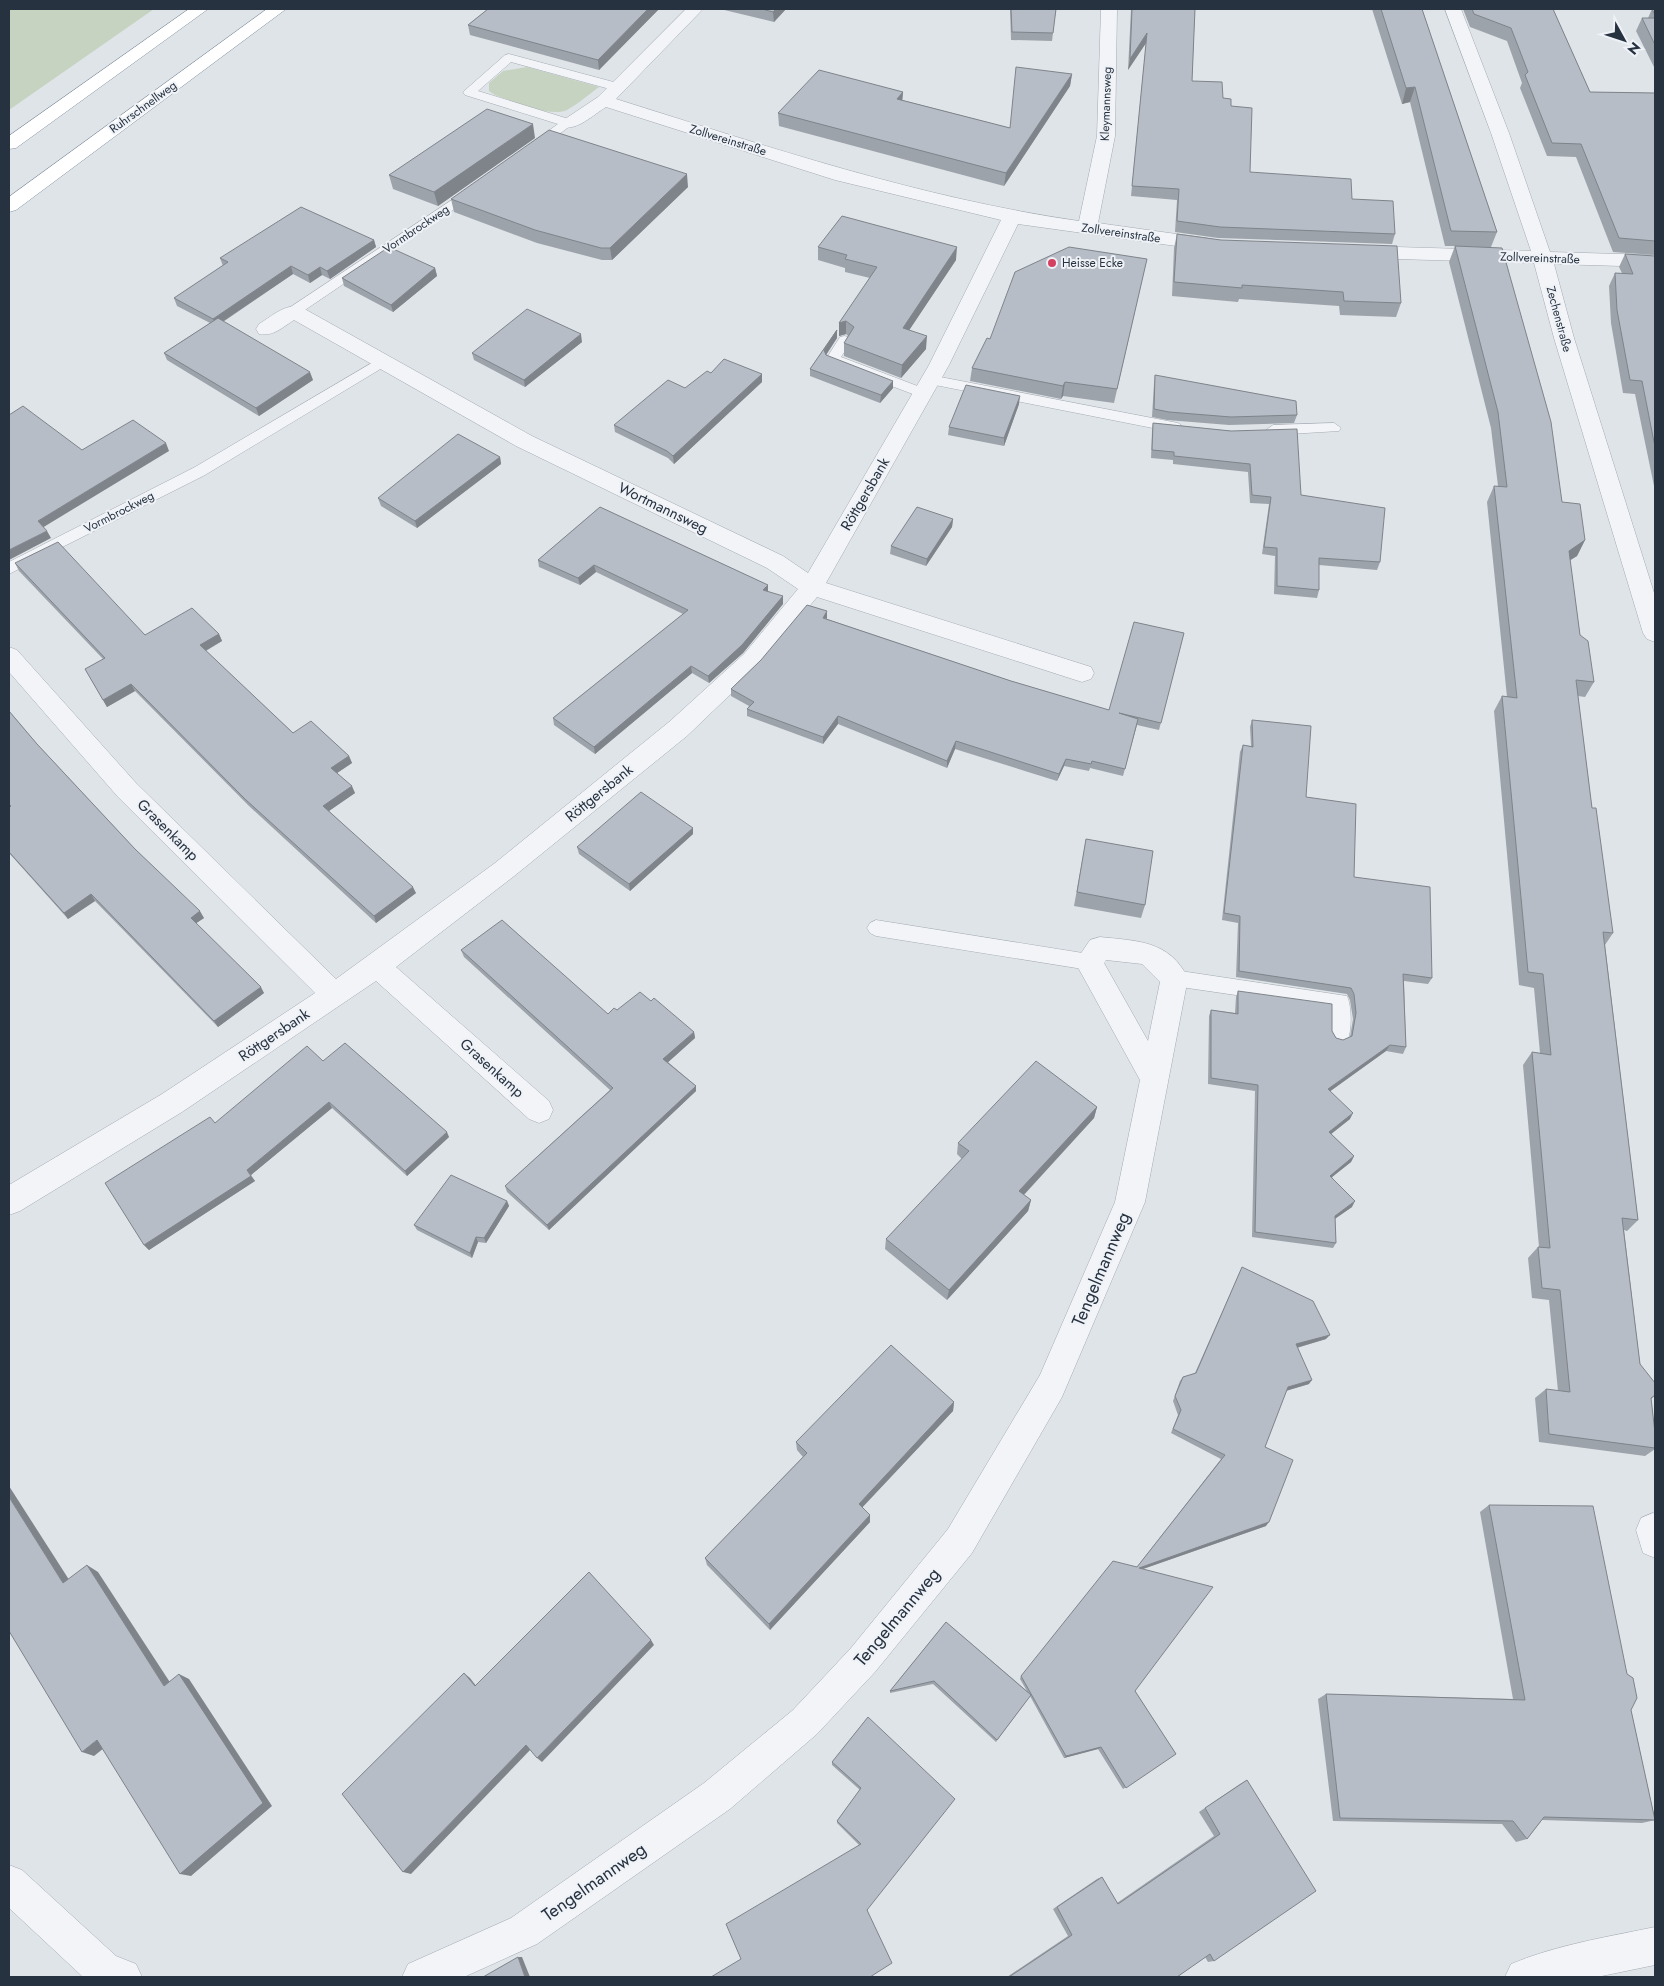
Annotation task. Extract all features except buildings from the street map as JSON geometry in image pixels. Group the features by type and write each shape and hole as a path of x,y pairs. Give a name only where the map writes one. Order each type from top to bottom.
{"highway":[{"path":"9,144 200,9"},
{"name":"Ruhrschnellweg","path":"9,206 278,9"}],"street":[{"path":"568,123 604,101 695,9"},
{"name":"Kleymannsweg","path":"1087,228 1106,136 1108,9"},
{"name":"Zechenstraße","path":"1452,9 1500,133 1543,259 1564,338 1655,633"},
{"name":"Zollvereinstraße","path":"604,101 842,176 1012,217 1228,247"},
{"name":"Röttgersbank","path":"9,1201 172,1104 377,966 504,870 678,729 752,660 812,586 926,387 1012,217"},
{"name":"Zollvereinstraße","path":"1346,251 1655,262"},
{"path":"266,329 294,311"},
{"name":"Wortmannsweg","path":"294,311 524,441 775,562 812,586 1082,674"},
{"name":"Grasenkamp","path":"9,656 127,790 335,995"},
{"path":"1154,1078 1089,962 1100,948 1148,954 1174,978"},
{"name":"Grasenkamp","path":"377,966 539,1110"},
{"name":"Tengelmannweg","path":"421,1977 524,1931 717,1796 805,1722 863,1660 960,1541 1051,1386 1130,1202 1174,978"},
{"path":"1655,1530 1653,1530 1655,1541"},
{"path":"9,1883 106,1973 123,1977"},
{"path":"1524,1977 1575,1963 1655,1946"}],"lane":[{"path":"568,123 469,92 509,58 617,87"},
{"path":"520,157 568,123"},
{"name":"Vormbrockweg","path":"294,311 480,185"},
{"path":"845,340 833,359 926,387 1194,430"},
{"name":"Vormbrockweg","path":"9,569 200,471 382,362"},
{"path":"1258,431 1334,428"},
{"path":"876,928 1089,962"},
{"path":"1174,978 1340,1002 1340,1036"}],"green space":[{"path":"9,9 154,9 9,110"},
{"path":"527,67 599,87 571,108 560,112 531,108 489,91 489,83 503,71"}],"place":[{"name":"Heisse Ecke","path":"1052,263"}]}
